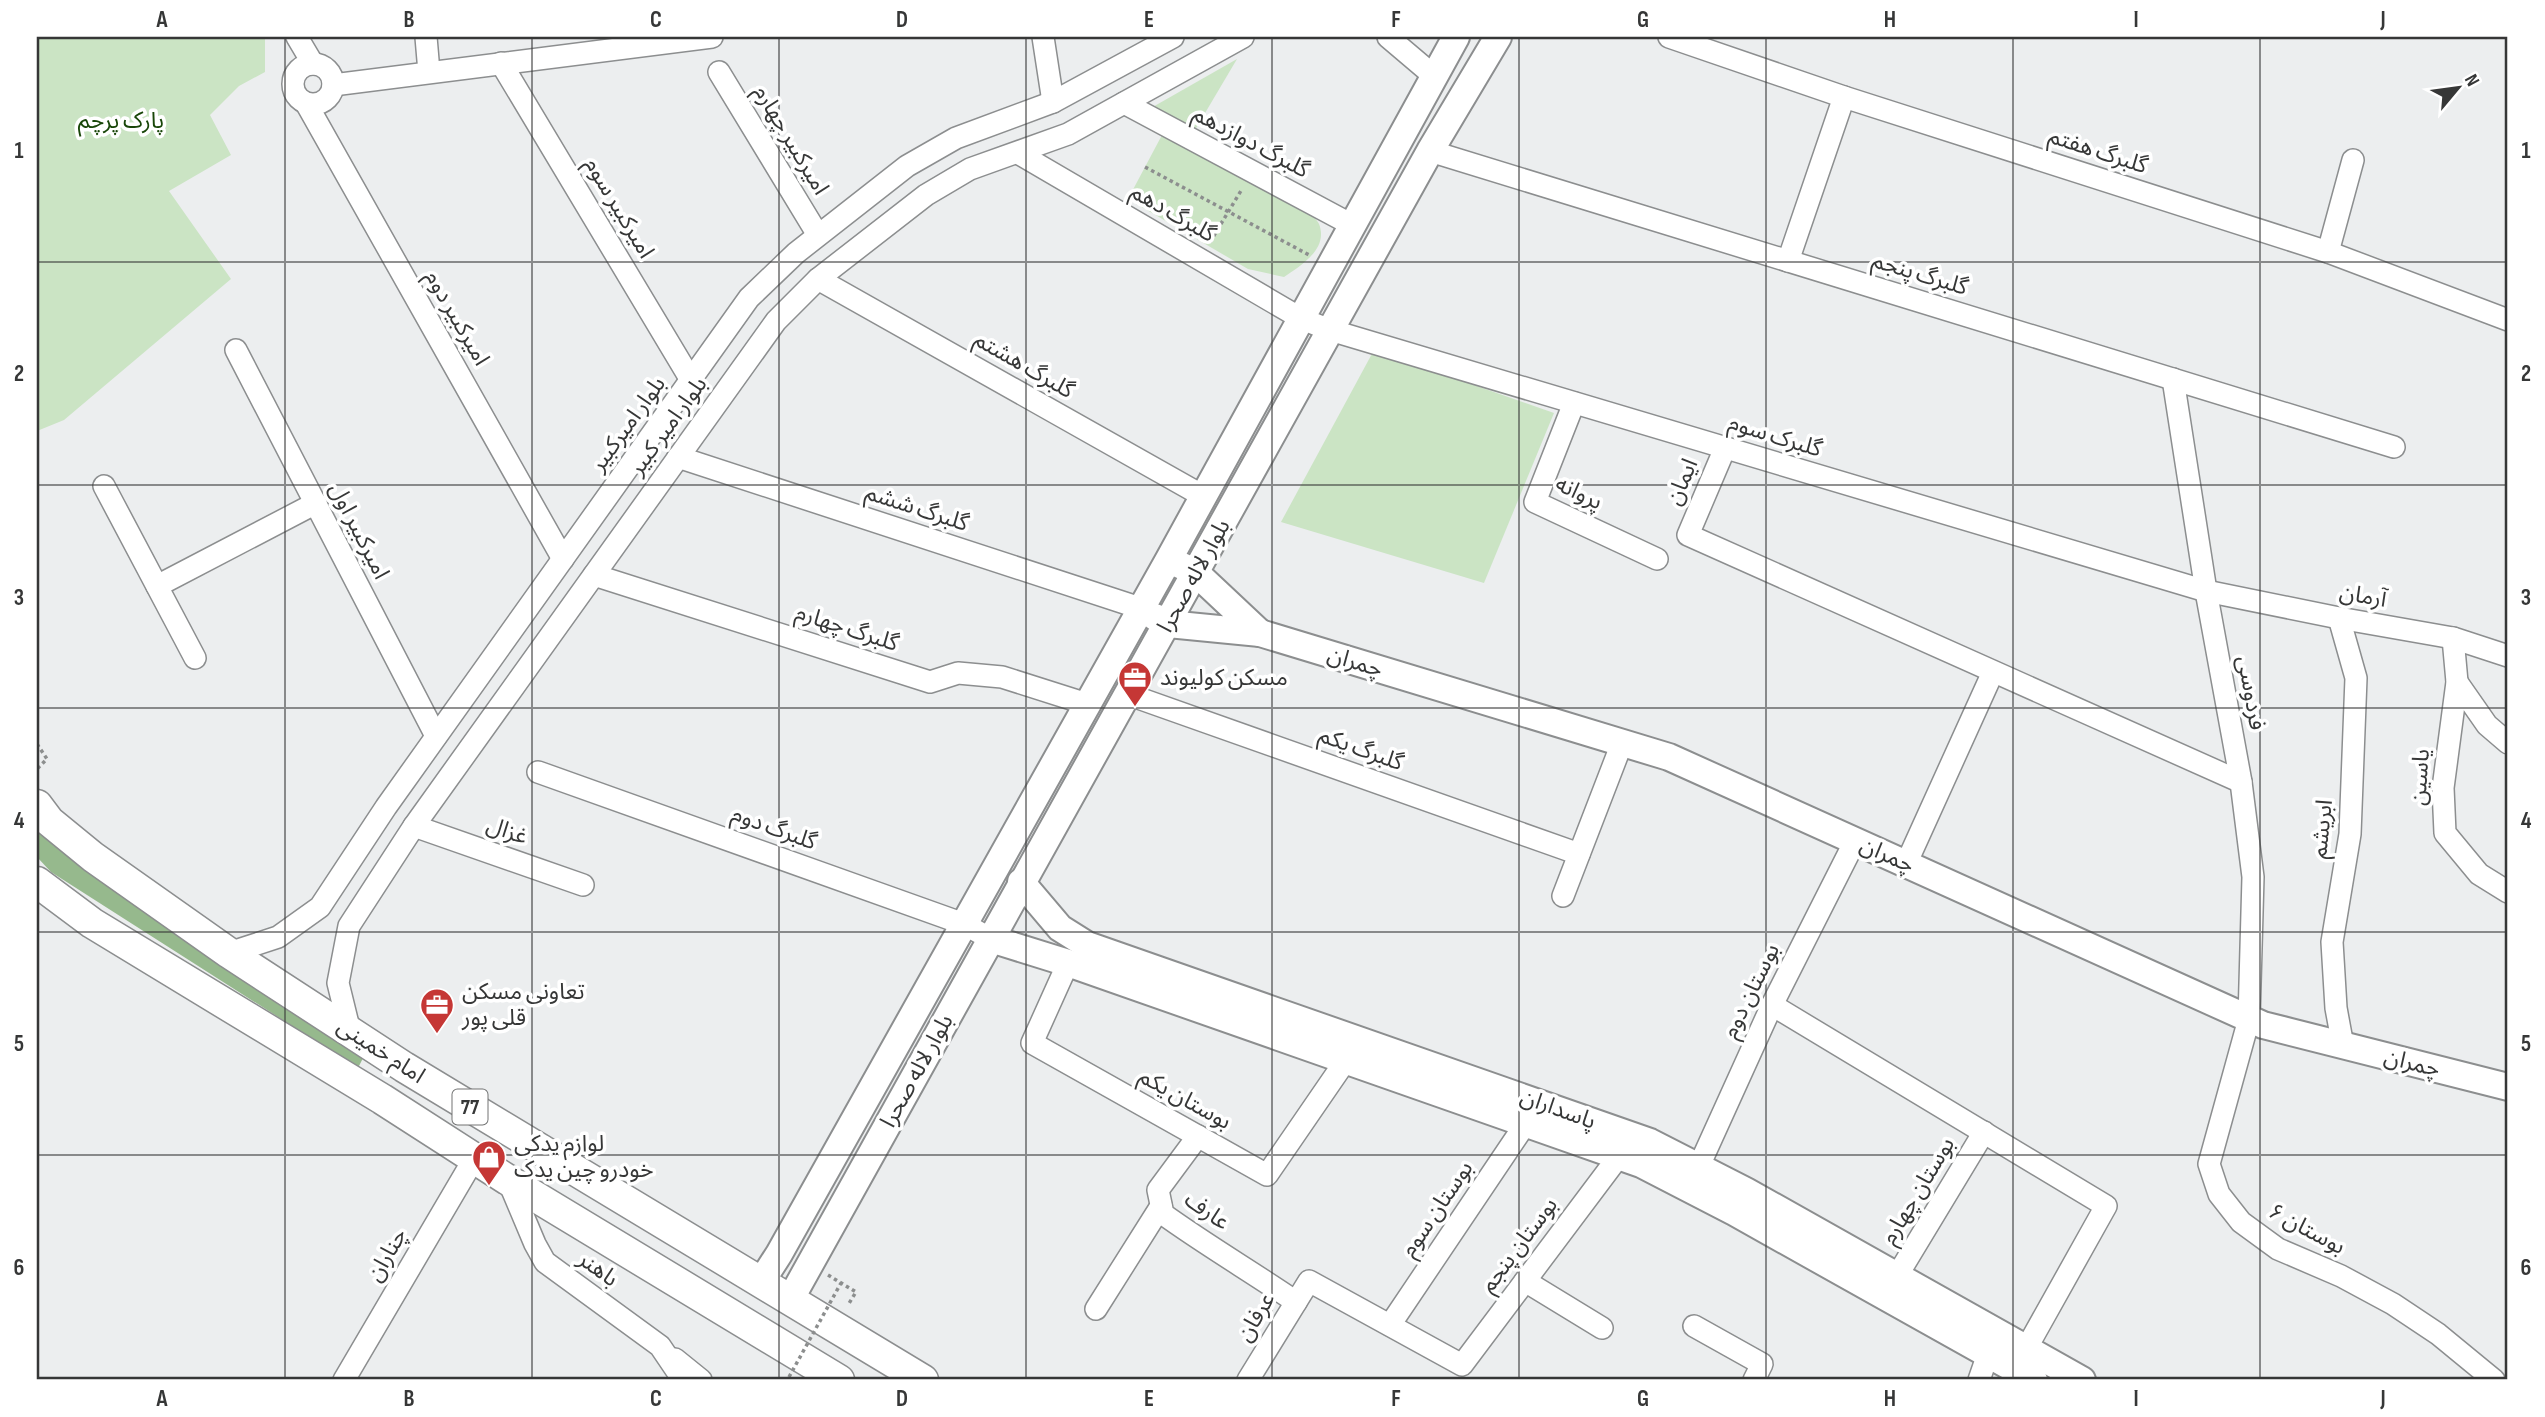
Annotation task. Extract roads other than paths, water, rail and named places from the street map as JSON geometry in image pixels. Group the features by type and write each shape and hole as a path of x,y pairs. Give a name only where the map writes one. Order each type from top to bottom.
{"highway":[{"name":"امام خمینی","path":"37,806 49,821 93,857 229,953 404,1067 923,1380"},
{"name":"امام خمینی","path":"37,882 92,923 382,1099 508,1180 839,1380"},
{"path":"382,1099 404,1067"}],"main road":[{"name":"بلوار لاله صحرا","path":"761,1282 1169,559 1456,37"},
{"name":"بلوار لاله صحرا","path":"790,1300 820,1260 1021,882 1168,624 1430,151 1498,37"},
{"name":"چمران","path":"1169,559 1195,572 1260,633"},
{"name":"چمران","path":"1140,608 1168,624 1260,633 1669,757 2263,1025 2508,1087"},
{"name":"پاسداران","path":"1021,882 1060,928 1087,946 1350,1049 1526,1123 1642,1164 1700,1193 2034,1380"},
{"name":"پاسداران","path":"991,939 1650,1142 1699,1166 2082,1380"},
{"path":"791,1233 820,1260"}],"street":[{"path":"297,37 313,64"},
{"path":"426,37 429,72"},
{"path":"333,85 501,63 608,43 712,37"},
{"path":"1043,37 1053,102"},
{"name":"بلوار امیرکبیر","path":"229,953 278,937 320,908 436,736 750,298 796,253 907,166 956,138 1053,102 1172,37"},
{"name":"بلوار امیر کبیر","path":"350,1032 338,983 349,926 414,827 776,321 818,279 926,195 970,169 1068,134 1243,37"},
{"path":"1388,37 1434,76"},
{"name":"گلبرگ هفتم","path":"1669,37 1844,97 2328,252 2508,320"},
{"name":"امیرکبیر سوم","path":"501,63 691,380"},
{"path":"313,64 329,72 333,85 325,101 319,104 306,103 295,94 293,80 300,69 313,64"},
{"name":"امیرکبیر چهارم","path":"719,72 818,235"},
{"path":"1788,261 1844,97"},
{"name":"امیرکبیر دوم","path":"306,103 563,559"},
{"name":"گلبرگ دوازدهم","path":"1124,103 1354,226"},
{"name":"گلبرگ پنجم","path":"1430,151 2394,447"},
{"name":"گلبرگ دهم","path":"1018,153 1302,319 1329,330"},
{"path":"2328,252 2353,160"},
{"name":"گلبرگ هشتم","path":"818,279 1203,496"},
{"path":"750,298 776,321"},
{"name":"گلبرک سوم","path":"1329,330 2206,591"},
{"name":"امیرکبیر اول","path":"236,350 436,736"},
{"name":"فردوسی","path":"2173,379 2206,591 2241,782 2253,877 2249,1019"},
{"name":"پروانه","path":"1574,403 1535,502 1657,559"},
{"name":"ایمان","path":"1724,448 1688,535 1993,672"},
{"name":"گلبرگ ششم","path":"678,457 1140,608"},
{"path":"104,486 195,658"},
{"path":"157,586 316,503"},
{"name":"گلبرگ چهارم","path":"594,575 930,682 958,673 1002,677 1087,704"},
{"name":"آرمان","path":"2206,591 2453,638 2508,656"},
{"name":"ابریشم","path":"2339,618 2356,678 2350,834 2332,942 2336,1008 2343,1046"},
{"name":"یاسین","path":"2453,638 2457,682 2443,788 2445,833 2479,874 2508,892"},
{"path":"1906,864 1993,672 2241,782"},
{"path":"2457,682 2487,725 2508,743"},
{"name":"گلبرگ یکم","path":"1127,694 1579,854"},
{"path":"1563,896 1622,743"},
{"name":"گلبرگ دوم","path":"538,772 964,924 991,939"},
{"name":"غزال","path":"414,827 583,885"},
{"name":"بوستان دوم","path":"1699,1166 1772,1005 1856,841"},
{"name":"بوستان یکم","path":"1068,963 1032,1043 1267,1175 1350,1049"},
{"path":"1772,1005 2106,1206 2026,1349"},
{"name":"بوستان ۶","path":"2249,1019 2209,1164 2219,1194 2241,1222 2278,1249 2341,1276 2393,1304 2438,1334 2494,1380"},
{"name":"بوستان سوم","path":"1390,1325 1526,1123"},
{"name":"بوستان چهارم","path":"1897,1276 1984,1132"},
{"name":"عارف","path":"1198,1136 1158,1190 1163,1214 1296,1302"},
{"name":"بوستان پنجم","path":"1390,1325 1462,1365 1619,1156"},
{"name":"چناران","path":"344,1380 475,1157"},
{"name":"باهنر","path":"508,1180 545,1262 660,1346 683,1380"},
{"path":"1096,1309 1161,1206"},
{"path":"535,1244 532,1225 534,1219 545,1211 557,1209"},
{"name":"عرفان","path":"1248,1380 1309,1281 1390,1325"},
{"path":"1525,1281 1602,1328"},
{"path":"1694,1326 1762,1363 1754,1380"},
{"path":"660,1346 701,1380"},
{"path":"1979,1380 1988,1354"}],"place":[{"name":"مسکن کولیوند","path":"1135,708"},
{"name":"تعاونی مسکن قلی پور","path":"437,1035"},
{"name":"لوازم یدکی خودرو چین یدک","path":"489,1187"}],"park label":[{"name":"پارک پرچم","path":"121,121"}]}
